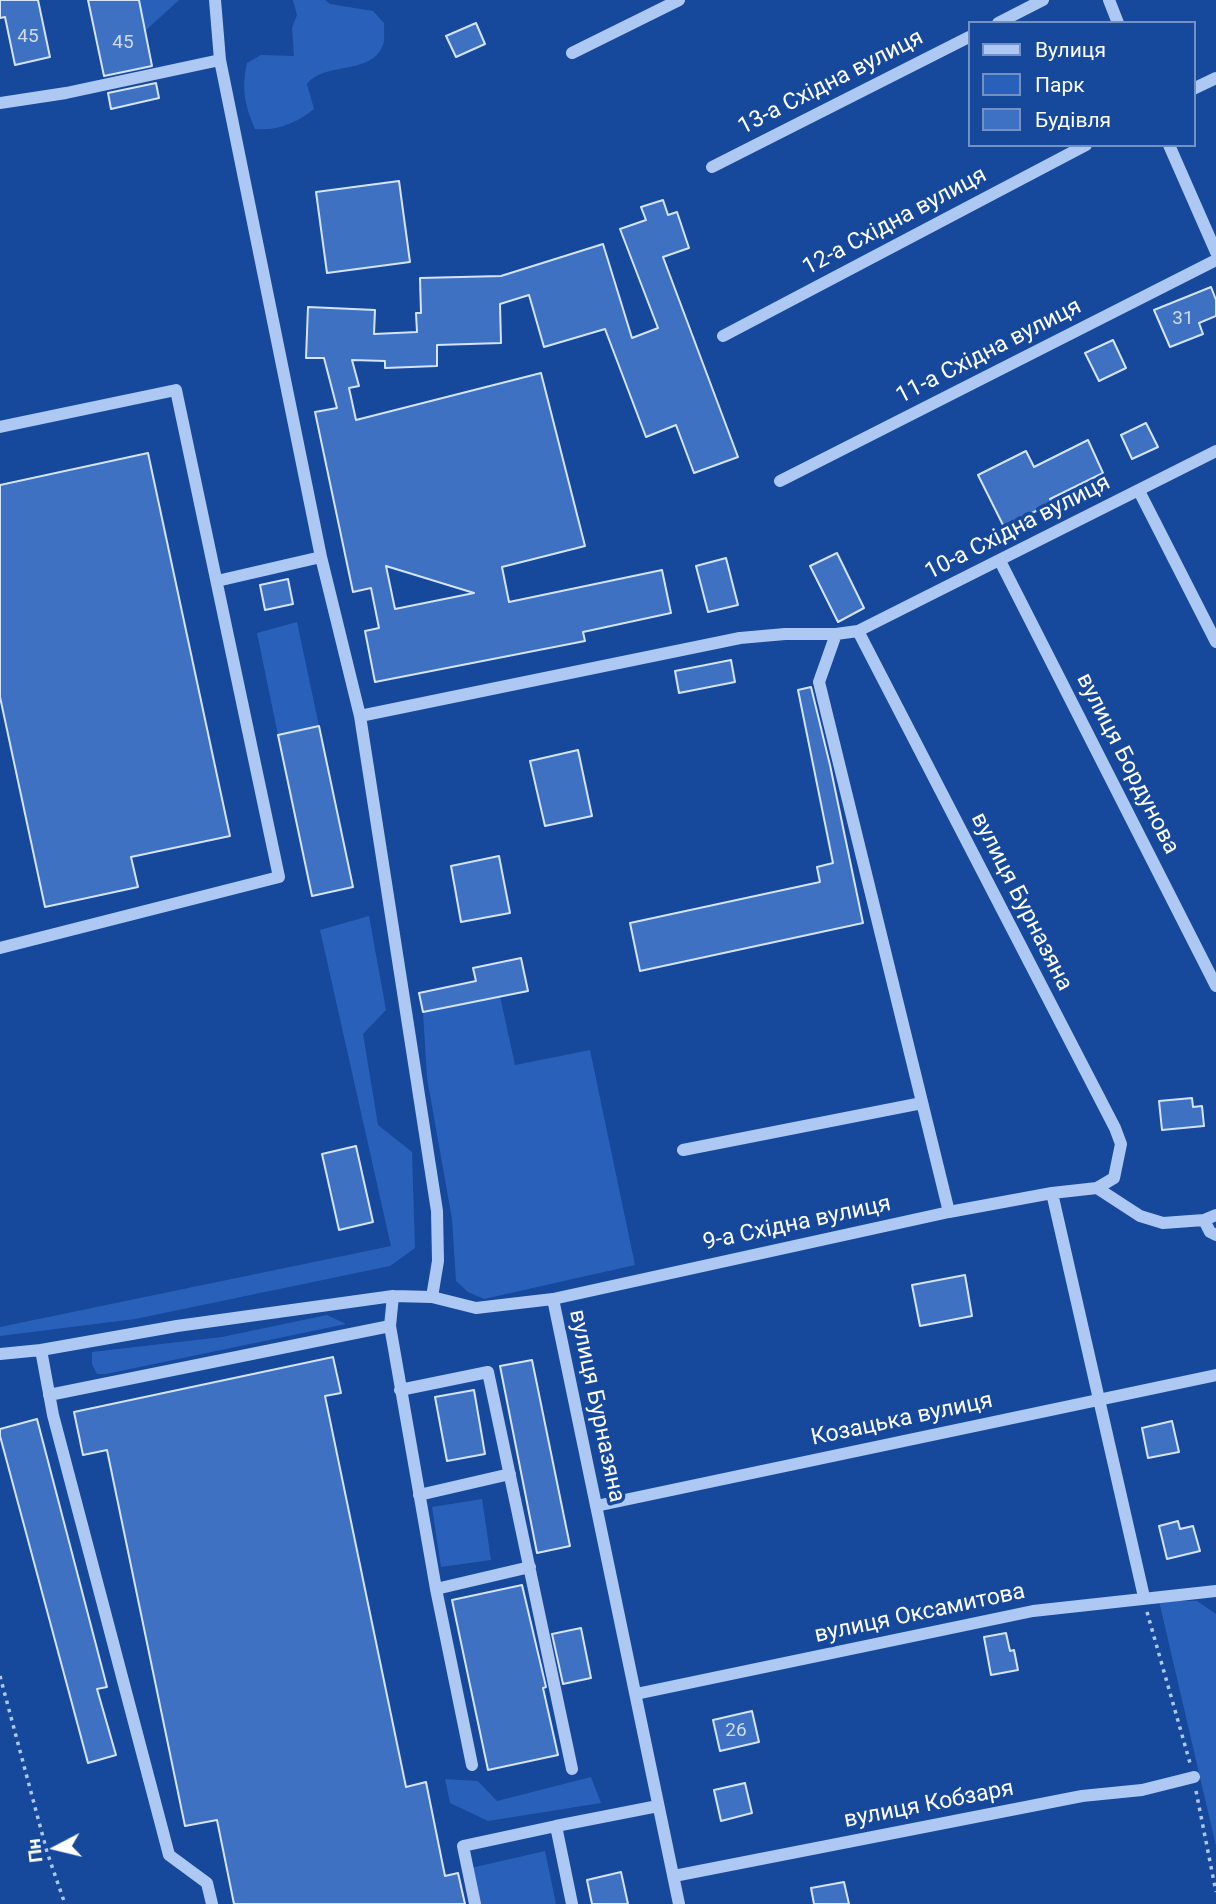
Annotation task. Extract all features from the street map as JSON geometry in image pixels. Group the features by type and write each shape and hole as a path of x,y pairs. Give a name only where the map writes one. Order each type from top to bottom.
{"street":[{"path":"215,0 220,60 321,557 360,716 437,1210 438,1261 432,1297"},
{"path":"572,52 679,0"},
{"path":"1002,21 1043,0"},
{"path":"1109,0 1117,21"},
{"name":"13-а Східна вулиця","path":"712,167 968,38"},
{"path":"0,103 66,93 220,60"},
{"path":"1195,88 1216,78"},
{"name":"12-а Східна вулиця","path":"723,336 1082,147"},
{"path":"1170,147 1216,252"},
{"name":"11-а Східна вулиця","path":"780,481 1216,260"},
{"path":"0,427 176,390 279,877 0,948"},
{"name":"10-а Східна вулиця","path":"360,716 740,638 858,631 1216,452"},
{"path":"1139,491 1216,642"},
{"path":"217,581 321,557"},
{"name":"вулиця Бордунова","path":"1000,561 1216,986"},
{"name":"вулиця Бурназяна","path":"858,631 1122,1144 1114,1178 1097,1188"},
{"path":"836,634 819,681 949,1212"},
{"path":"683,1150 922,1103"},
{"path":"1097,1188 1140,1216 1163,1223 1210,1218 1210,1231 1216,1235"},
{"name":"9-а Східна вулиця","path":"553,1299 949,1212 1052,1193 1097,1188"},
{"path":"1052,1193 1144,1597"},
{"path":"393,1296 390,1326 400,1390 436,1589 472,1765"},
{"name":"вулиця Бурназяна","path":"0,1354 393,1296 432,1297 476,1308 553,1299 679,1904"},
{"path":"49,1395 390,1326"},
{"path":"41,1350 53,1415 169,1855 207,1883 212,1904"},
{"path":"400,1390 488,1371 572,1769"},
{"name":"Козацька вулиця","path":"596,1506 891,1442 1100,1402 1216,1375"},
{"path":"419,1495 510,1474"},
{"path":"436,1589 530,1567"},
{"name":"вулиця Оксамитова","path":"636,1694 1033,1611 1144,1597 1208,1594 1216,1591"},
{"name":"вулиця Кобзаря","path":"674,1877 1082,1796 1142,1790 1194,1777"},
{"path":"475,1904 463,1846 658,1806"},
{"path":"556,1826 572,1904"}],"path":[{"path":"1144,1597 1194,1777 1216,1892"},
{"path":"0,1676 47,1852 65,1904"}],"green space":[{"path":"139,0 179,0 145,31"},
{"path":"293,0 325,0 330,4 373,11 384,23 383,45 369,61 325,73 307,84 314,109 307,114 279,127 255,129 245,97 247,63 261,55 294,56 292,28 297,15"},
{"path":"297,622 319,726 278,735 257,633"},
{"path":"369,916 386,1010 363,1034 378,1125 412,1152 415,1248 390,1266 135,1319 0,1336 0,1327 391,1246 320,930"},
{"path":"500,996 515,1065 590,1050 635,1265 484,1299 468,1292 456,1281 452,1219 427,1078 423,1012"},
{"path":"327,1315 346,1324 106,1374 97,1374 92,1364 92,1352 222,1337"},
{"path":"482,1499 491,1560 441,1567 432,1507"},
{"path":"1159,1601 1197,1601 1216,1614 1216,1846"},
{"path":"591,1777 601,1803 488,1821 450,1803 445,1779 478,1781 497,1801"},
{"path":"545,1851 556,1904 479,1904 471,1868"}],"building":[{"path":"0,0 38,0 50,57 15,65 5,17 0,18"},
{"path":"88,0 139,0 152,66 104,76"},
{"path":"476,23 485,44 456,57 446,36"},
{"path":"156,83 159,98 111,109 108,93"},
{"path":"399,181 410,262 327,273 316,192"},
{"path":"663,200 668,215 677,212 689,248 663,257 738,457 694,473 676,425 646,437 605,329 544,347 529,295 500,304 501,343 437,345 437,366 385,368 385,361 352,360 359,386 349,388 356,420 541,373 585,546 502,567 509,602 662,570 671,613 583,632 585,641 375,682 365,631 379,628 371,588 353,592 315,412 337,408 324,358 306,358 308,307 375,310 374,334 417,332 416,313 421,313 420,278 501,276 603,244 632,338 658,328 620,229 646,220 641,207","holes":["386,566 474,593 395,609"]},
{"path":"1211,287 1216,300 1216,316 1199,323 1203,334 1170,347 1154,310"},
{"path":"1113,340 1126,368 1099,381 1085,353"},
{"path":"1146,423 1158,447 1132,459 1121,435"},
{"path":"1088,440 1103,473 1050,499 1052,503 1004,527 978,475 1026,451 1034,467"},
{"path":"148,453 230,836 131,857 138,887 45,907 0,697 0,485"},
{"path":"837,553 864,608 838,622 810,566"},
{"path":"726,558 738,605 708,612 696,566"},
{"path":"288,579 293,604 265,610 260,585"},
{"path":"731,660 735,682 679,693 675,671"},
{"path":"811,687 863,923 640,971 630,923 820,882 817,867 833,863 798,690"},
{"path":"319,726 353,887 312,896 278,735"},
{"path":"578,750 592,816 545,826 530,761"},
{"path":"499,856 510,913 461,922 451,866"},
{"path":"521,958 528,991 423,1012 419,993 476,981 473,968"},
{"path":"1192,1098 1193,1107 1202,1106 1204,1126 1162,1130 1159,1101"},
{"path":"356,1146 373,1222 339,1230 322,1154"},
{"path":"965,1275 972,1316 920,1326 912,1285"},
{"path":"333,1357 341,1393 325,1396 406,1787 426,1782 445,1876 458,1873 465,1904 234,1904 217,1820 185,1826 107,1450 83,1455 74,1412"},
{"path":"532,1360 570,1546 537,1553 500,1366"},
{"path":"474,1390 485,1454 447,1461 435,1397"},
{"path":"37,1419 107,1687 97,1689 116,1755 88,1763 0,1436 0,1429"},
{"path":"1172,1421 1179,1452 1148,1458 1142,1428"},
{"path":"1178,1521 1180,1529 1193,1526 1200,1551 1167,1559 1159,1526"},
{"path":"522,1585 546,1687 543,1688 558,1755 488,1770 452,1600"},
{"path":"581,1628 591,1678 563,1684 552,1634"},
{"path":"1006,1633 1010,1651 1014,1650 1018,1670 991,1675 984,1637"},
{"path":"752,1711 759,1742 720,1751 713,1720"},
{"path":"745,1783 752,1813 721,1821 714,1790"},
{"path":"621,1872 628,1904 592,1904 587,1880"},
{"path":"844,1882 849,1904 814,1904 811,1888"}]}
